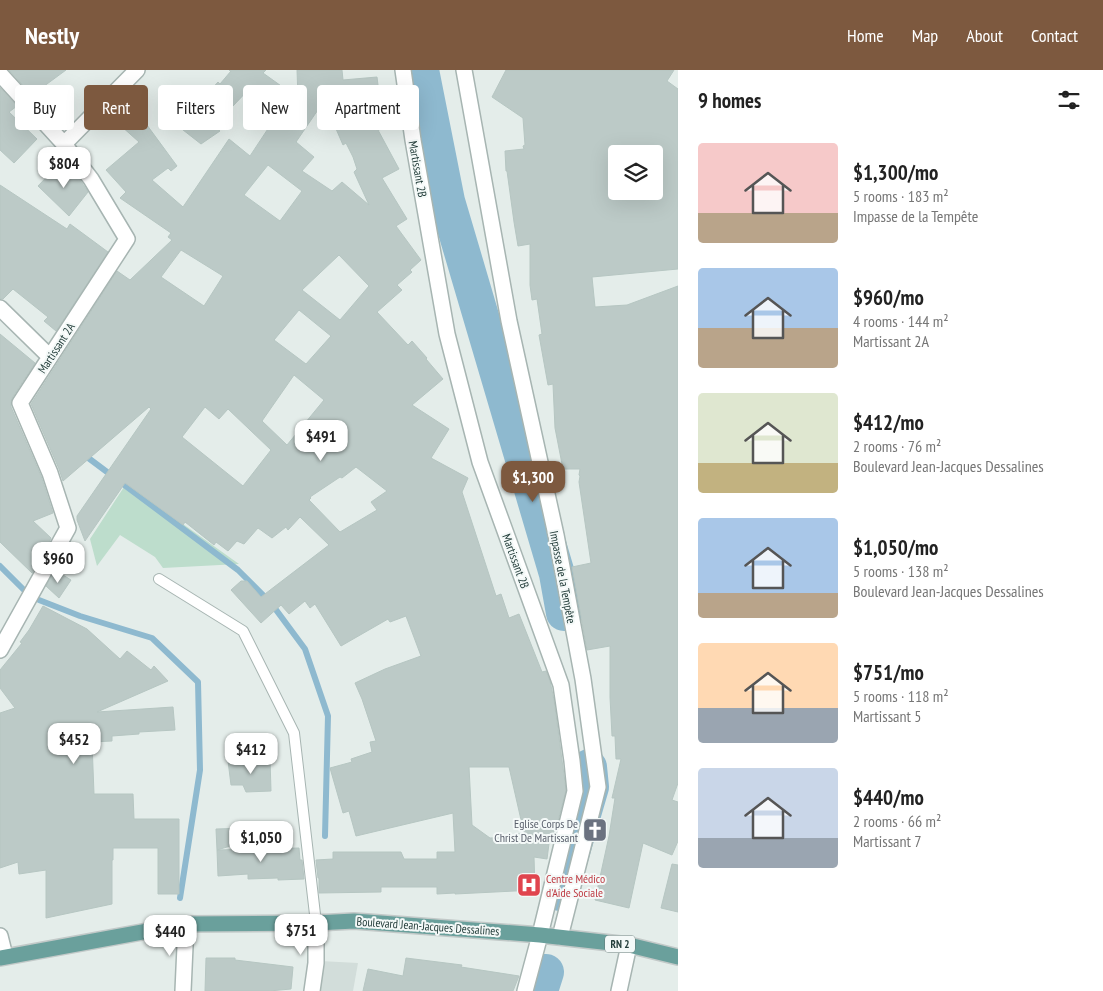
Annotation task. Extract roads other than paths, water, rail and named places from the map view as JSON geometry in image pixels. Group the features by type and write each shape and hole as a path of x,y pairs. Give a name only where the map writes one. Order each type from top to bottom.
{"main road":[{"name":"Boulevard Jean-Jacques Dessalines","path":"2,957 186,924 354,921 560,937 629,945 678,957"}],"street":[{"path":"64,144 137,70"},
{"name":"Martissant 2B","path":"403,70 413,140 450,343 480,462 561,685 572,761 575,791 525,991"},
{"name":"Impasse de la Tempête","path":"464,70 509,321 556,536 583,679 598,787 560,937"},
{"name":"Martissant 2A","path":"0,74 64,144 91,179 127,239 20,403 50,473 68,528 0,650"},
{"path":"0,308 50,357"},
{"path":"312,991 316,963 316,923"},
{"path":"184,991 186,924"},
{"path":"0,936 2,957"},
{"path":"619,991 629,945"}],"lane":[{"path":"159,579 243,631 294,733 316,923"}],"waterway":[{"path":"421,70 447,201 557,574 564,613"},
{"path":"83,454 238,570 271,603 305,649 328,716 325,836"},
{"path":"0,566 25,591"},
{"path":"39,600 80,616 152,638 198,682 200,770 180,898"},
{"path":"560,893 591,787 589,767"},
{"path":"540,991 546,972"}],"place":[{"name":"Eglise Corps De Christ De Martissant","path":"595,830"},
{"name":"Centre Médico d'Aide Sociale","path":"529,885"}]}
